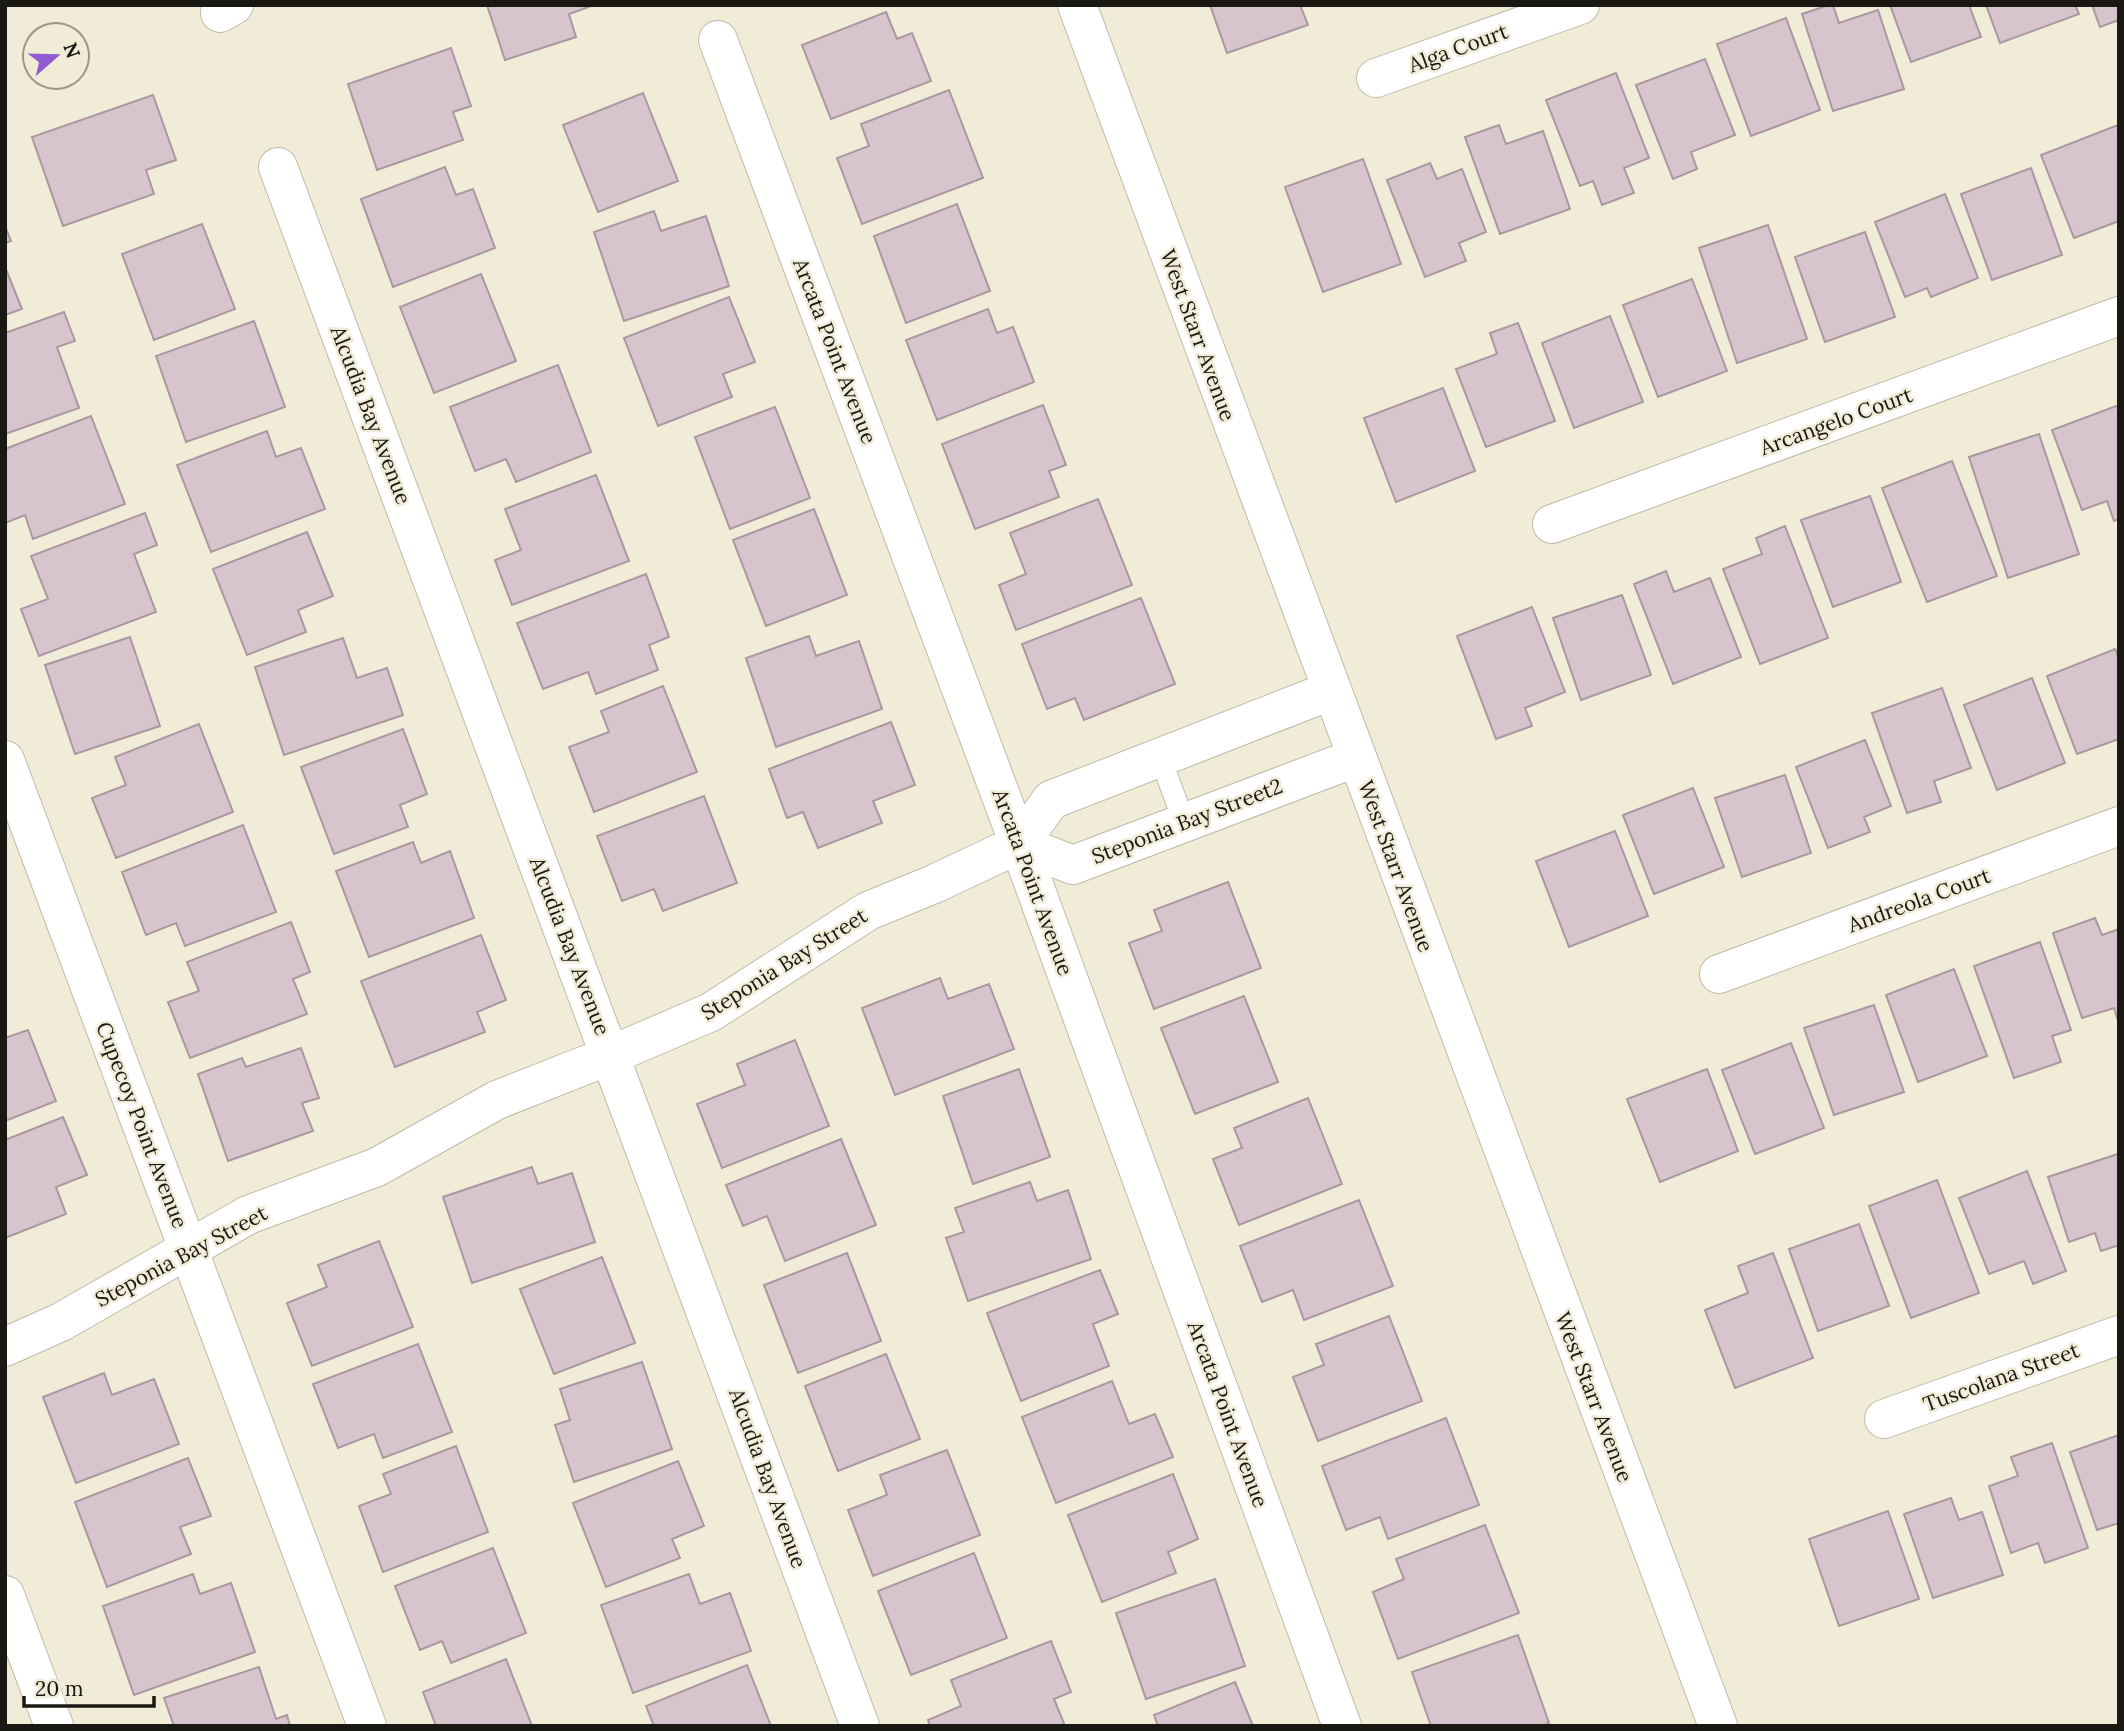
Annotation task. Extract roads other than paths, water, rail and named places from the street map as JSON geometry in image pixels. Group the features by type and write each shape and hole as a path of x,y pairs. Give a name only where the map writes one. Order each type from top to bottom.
{"street":[{"name":"West Starr Avenue","path":"1077,5 1330,691 1718,1726"},
{"name":"Alga Court","path":"1376,78 1580,5"},
{"name":"Arcata Point Avenue","path":"718,40 1019,844 1342,1726"},
{"name":"Alcudia Bay Avenue","path":"278,167 860,1726"},
{"name":"Arcangelo Court","path":"1552,524 2119,316"},
{"name":"Steponia Bay Street","path":"5,1347 61,1322 248,1215 377,1167 497,1100 711,1012 868,911 1019,844 1051,800 1330,691"},
{"name":"Steponia Bay Street2","path":"1019,844 1073,865 1355,758"},
{"name":"Cupecoy Point Avenue","path":"5,760 367,1726"},
{"name":"Andreola Court","path":"1718,974 2119,826"},
{"name":"Tuscolana Street","path":"1884,1419 2119,1335"},
{"path":"5,1595 54,1726"}],"lane":[{"path":"1160,757 1184,822"}]}
